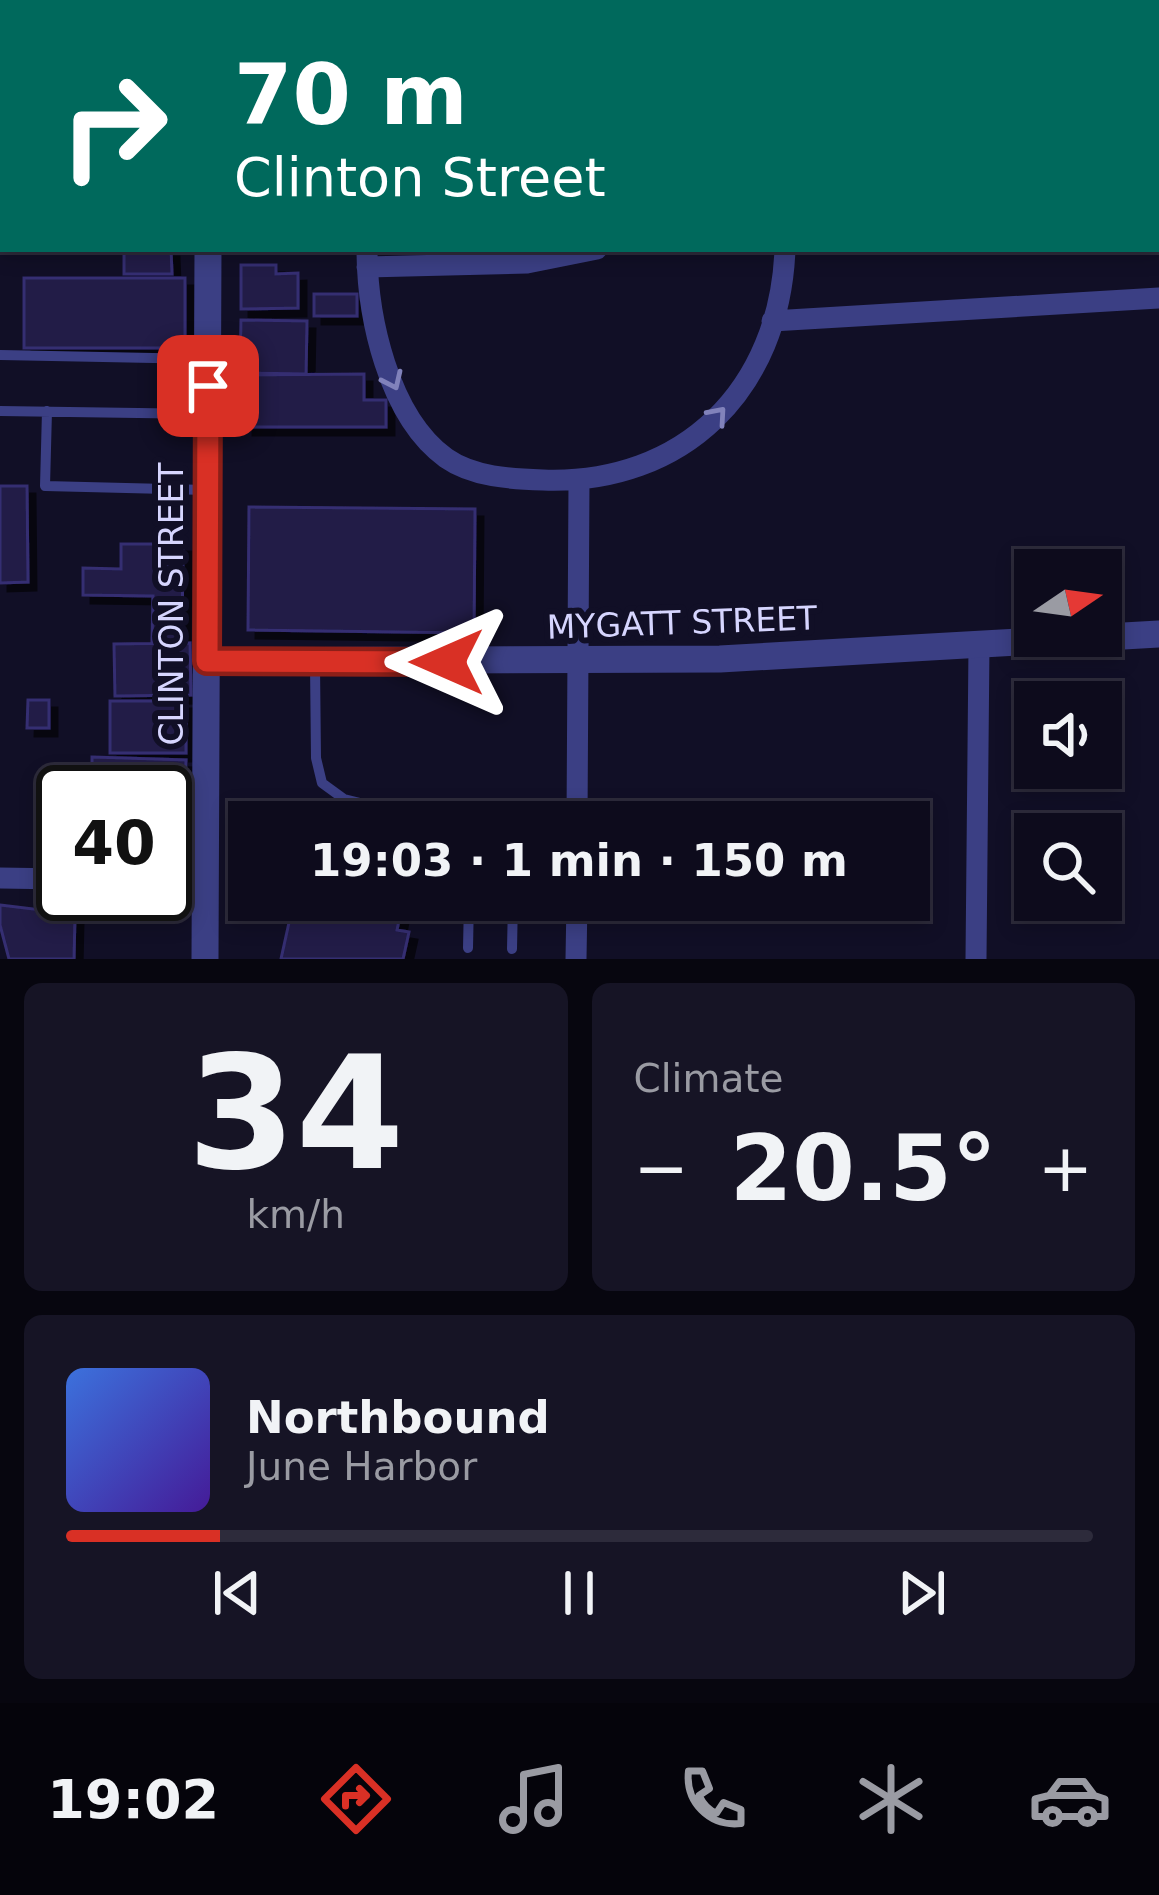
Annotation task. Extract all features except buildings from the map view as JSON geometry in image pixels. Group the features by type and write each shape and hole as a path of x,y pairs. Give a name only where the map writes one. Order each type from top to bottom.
{"street":[{"name":"CLINTON STREET","path":"205,959 208,252"},
{"path":"580,252 527,262 367,258 384,363 414,424 444,457 468,470 514,479 579,482 643,467 693,441 721,417 751,369 772,321 784,252"},
{"path":"772,321 1159,298"},
{"path":"578,801 579,482"},
{"name":"MYGATT STREET","path":"207,661 579,662 1159,634"},
{"path":"976,959 979,645"},
{"path":"0,878 36,879"},
{"path":"192,882 206,882"},
{"path":"576,959 577,921"}],"lane":[{"path":"0,356 208,358"},
{"path":"0,411 208,414"},
{"path":"46,412 45,486 208,490"},
{"path":"315,662 316,758 322,783 348,801"},
{"path":"468,948 469,921"},
{"path":"512,949 513,921"}],"route":[{"path":"208,386 207,661 447,662"}]}
